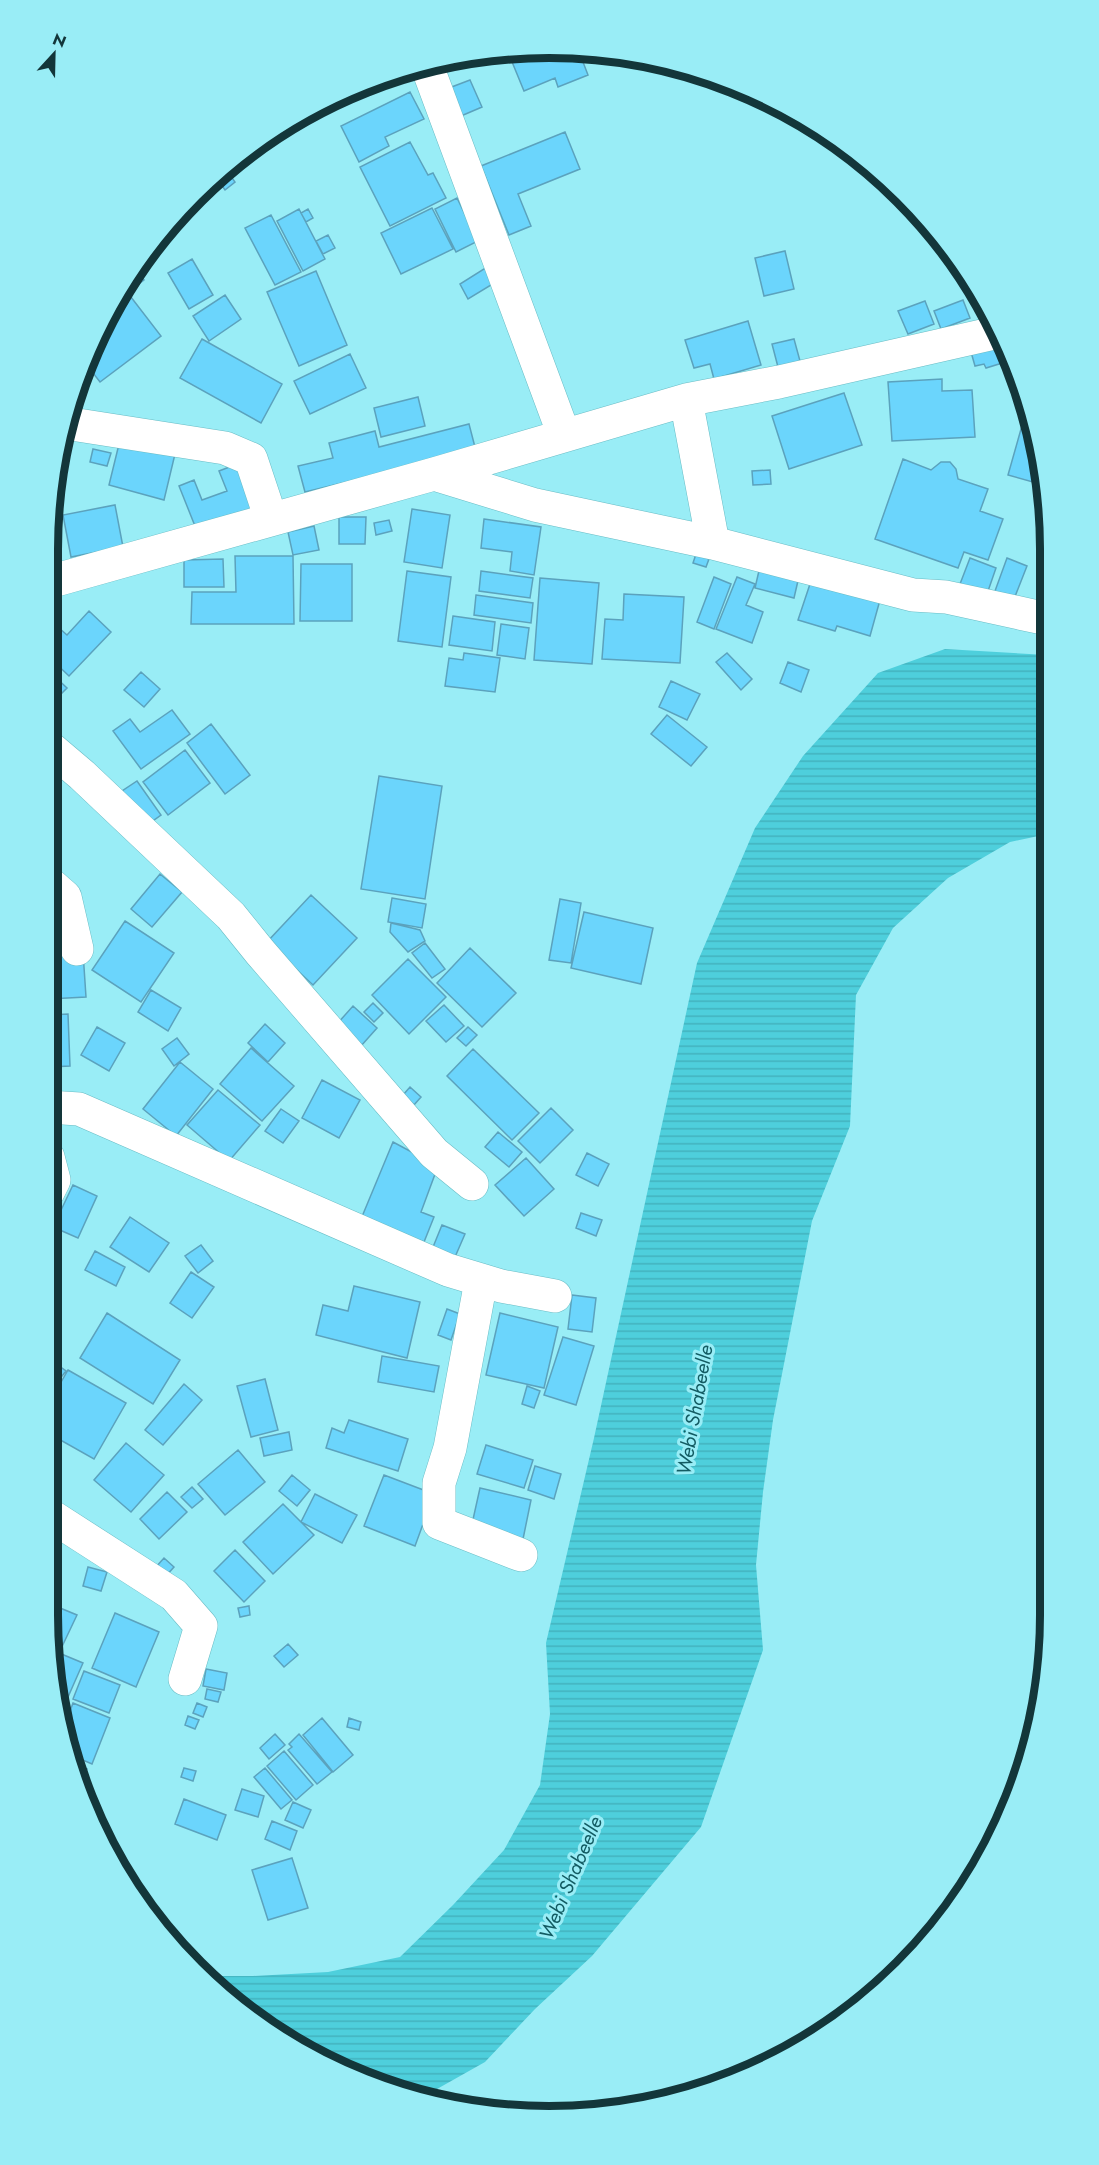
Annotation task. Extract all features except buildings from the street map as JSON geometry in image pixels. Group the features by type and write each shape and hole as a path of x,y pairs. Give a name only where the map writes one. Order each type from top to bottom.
{"street":[{"path":"430,73 564,435"},
{"path":"58,579 434,474 686,400 779,382 991,335"},
{"path":"686,400 713,543"},
{"path":"74,424 225,448 251,459 271,519"},
{"path":"434,474 535,505 713,543 913,595 946,597 1040,618"},
{"path":"58,755 231,916 434,1153 472,1184"},
{"path":"58,891 65,897 77,949"},
{"path":"58,1108 79,1109 448,1270 481,1281 555,1296"},
{"path":"481,1281 450,1448 440,1483 439,1523 521,1555"},
{"path":"58,1520 174,1595 201,1626 185,1679"}],"water":[{"name":"Webi Shabeelle","path":"945,649 1040,655 1040,836 1010,842 948,878 893,928 856,995 850,1126 812,1221 773,1420 756,1565 763,1650 701,1827 592,1956 535,2009 485,2062 432,2092 392,2080 332,2056 304,2041 251,2005 216,1976 328,1972 400,1957 504,1850 540,1785 550,1714 546,1643 594,1438 697,963 755,828 803,756 878,673"}]}
